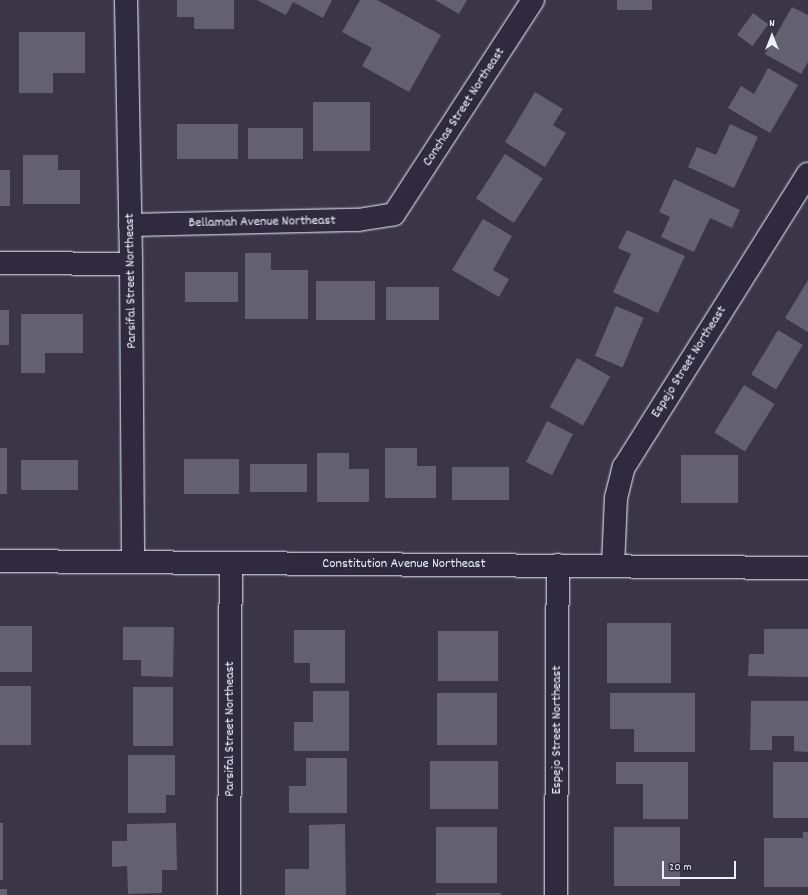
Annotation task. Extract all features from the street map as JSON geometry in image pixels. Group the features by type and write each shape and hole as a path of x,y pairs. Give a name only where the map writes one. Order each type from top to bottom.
{"street":[{"name":"Parsifal Street Northeast","path":"126,0 131,264 134,562"},
{"name":"Conchas Street Northeast","path":"394,214 533,0"},
{"name":"Espejo Street Northeast","path":"613,566 616,498 624,466 808,174"},
{"name":"Bellamah Avenue Northeast","path":"130,225 358,220 394,214"},
{"path":"0,263 131,264"},
{"name":"Constitution Avenue Northeast","path":"0,561 808,568"},
{"name":"Parsifal Street Northeast","path":"229,895 231,563"},
{"name":"Espejo Street Northeast","path":"556,895 558,565"}],"building":[{"path":"177,0 234,0 234,29 194,29 194,17 177,17"},
{"path":"257,0 332,0 323,18 293,2 286,15"},
{"path":"360,0 377,0 441,35 409,92 362,66 372,48 342,32"},
{"path":"435,0 467,0 459,14"},
{"path":"617,0 652,0 652,10 617,10"},
{"path":"792,7 808,15 808,62 801,74 765,54"},
{"path":"753,13 768,24 753,46 737,35"},
{"path":"19,32 85,32 85,73 53,73 53,93 19,93"},
{"path":"768,68 798,85 770,133 728,108 741,86 754,94"},
{"path":"535,92 563,109 553,125 566,133 545,167 505,142"},
{"path":"313,102 370,102 370,151 313,151"},
{"path":"177,124 238,124 238,159 177,159"},
{"path":"730,124 758,137 734,188 688,167 697,147 716,155"},
{"path":"248,128 303,128 303,159 248,159"},
{"path":"505,154 543,179 514,223 476,198"},
{"path":"23,155 58,155 58,170 80,170 80,204 23,204"},
{"path":"0,170 10,170 10,206 0,206"},
{"path":"674,179 740,210 732,228 710,218 694,252 661,237 670,217 659,212"},
{"path":"483,219 512,236 493,270 509,279 499,297 452,270"},
{"path":"627,230 685,256 658,313 613,292 631,254 618,248"},
{"path":"245,253 271,253 271,270 308,270 308,319 245,319"},
{"path":"185,272 238,272 238,302 185,302"},
{"path":"808,280 808,332 785,318"},
{"path":"316,281 375,281 375,320 316,320"},
{"path":"386,287 439,287 439,320 386,320"},
{"path":"616,306 644,318 623,367 595,356"},
{"path":"0,310 9,310 9,345 0,345"},
{"path":"21,314 83,314 83,353 45,353 45,373 21,373"},
{"path":"778,330 803,345 776,390 751,375"},
{"path":"577,358 610,376 583,425 550,407"},
{"path":"744,385 775,404 745,452 714,432"},
{"path":"547,421 573,434 552,475 526,462"},
{"path":"0,448 7,448 7,494 0,494"},
{"path":"385,448 417,448 417,466 436,466 436,498 385,498"},
{"path":"317,453 349,453 349,469 369,469 369,502 317,502"},
{"path":"681,455 738,455 738,503 681,503"},
{"path":"184,459 239,459 239,494 184,494"},
{"path":"21,460 78,460 78,490 21,490"},
{"path":"250,464 307,464 307,492 250,492"},
{"path":"452,467 509,467 509,500 452,500"},
{"path":"607,623 671,623 671,683 607,683"},
{"path":"0,626 32,626 32,672 0,672"},
{"path":"123,627 174,627 173,677 141,676 141,660 123,660"},
{"path":"764,629 808,629 808,677 748,676 749,654 764,654"},
{"path":"294,630 345,630 345,683 310,683 310,663 294,663"},
{"path":"438,631 498,631 498,681 438,681"},
{"path":"0,686 31,686 31,745 0,745"},
{"path":"133,687 173,687 173,746 133,746"},
{"path":"313,691 349,691 349,751 294,751 294,722 313,722"},
{"path":"437,693 497,693 497,745 437,745"},
{"path":"610,693 695,693 695,752 634,752 634,729 610,729"},
{"path":"751,701 808,701 808,752 794,751 794,736 772,736 772,750 750,750"},
{"path":"128,755 175,755 175,795 166,795 166,813 128,813"},
{"path":"306,758 347,758 347,813 289,813 289,786 306,786"},
{"path":"430,761 498,761 498,809 430,809"},
{"path":"616,762 688,762 688,819 643,819 643,784 616,784"},
{"path":"773,762 808,762 808,818 773,818"},
{"path":"0,823 3,823 3,880 0,880"},
{"path":"176,823 177,870 162,870 162,893 128,894 127,866 112,867 112,841 127,841 127,824"},
{"path":"345,824 346,895 285,895 285,869 309,869 309,825"},
{"path":"436,827 497,827 497,883 436,883"},
{"path":"614,827 680,827 680,886 614,886"},
{"path":"803,832 808,832 808,887 764,887 764,838 803,838"},
{"path":"0,889 7,889 7,895 0,895"},
{"path":"436,893 501,893 501,895 436,895"}]}
